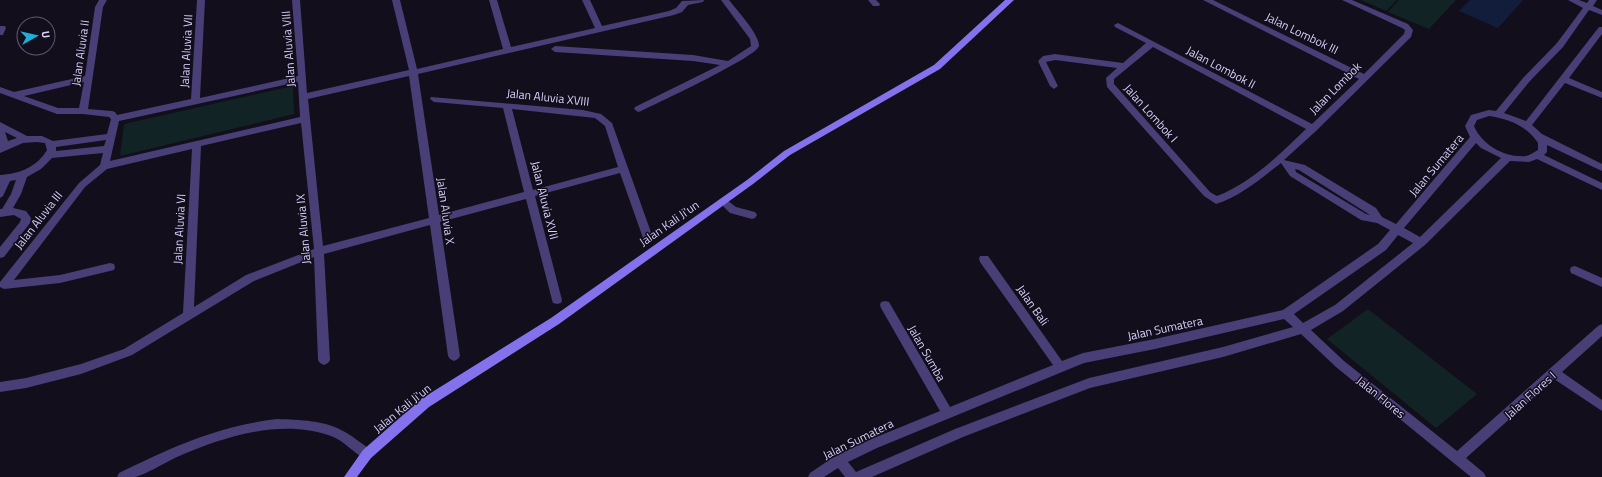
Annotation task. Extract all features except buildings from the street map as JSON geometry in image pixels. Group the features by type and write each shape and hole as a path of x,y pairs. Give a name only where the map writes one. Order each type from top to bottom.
{"street":[{"name":"Jalan Aluvia II","path":"83,111 90,78 99,7 103,0"},
{"name":"Jalan Aluvia VII","path":"196,102 201,0"},
{"name":"Jalan Aluvia VIII","path":"296,0 304,97"},
{"name":"Jalan Aluvia X","path":"396,0 413,71 454,356"},
{"path":"493,0 508,49"},
{"path":"586,0 599,29"},
{"path":"304,97 508,49 671,13 678,10 684,2 700,0"},
{"path":"638,109 729,64 754,49 754,39 725,0"},
{"name":"Jalan Kali Ji'un","path":"350,477 367,454 424,403 555,320 723,201 787,153 938,67 1010,0"},
{"name":"Jalan Lombok III","path":"1207,0 1364,78"},
{"name":"Jalan Lombok","path":"1216,200 1222,200 1284,162 1313,129 1408,35 1409,30 1405,26 1346,0"},
{"path":"1572,0 1590,3 1602,13"},
{"path":"1498,114 1526,80 1560,45 1590,3"},
{"name":"Jalan Lombok II","path":"1118,25 1313,129"},
{"path":"1527,126 1602,29"},
{"name":"Jalan Lombok I","path":"1152,43 1110,78 1109,81 1113,89 1207,194 1216,200"},
{"path":"555,49 693,58 729,64"},
{"path":"1054,86 1042,61 1046,58 1055,57 1124,66"},
{"path":"14,95 90,78"},
{"path":"114,120 302,78"},
{"path":"1564,79 1602,96"},
{"path":"0,90 57,111 83,111 112,114 114,120 112,136 104,166 305,119"},
{"name":"Jalan Aluvia IX","path":"304,97 319,251 324,360"},
{"name":"Jalan Aluvia XVIII","path":"434,99 598,116 609,125 648,238"},
{"name":"Jalan Aluvia XVII","path":"507,106 557,300"},
{"path":"1540,137 1544,148 1539,156 1526,160 1508,157 1489,150 1475,138 1469,126 1470,121 1480,114 1498,114 1518,120 1540,137 1602,168"},
{"path":"0,125 26,139"},
{"path":"0,129 4,142 0,149"},
{"path":"51,144 112,136"},
{"path":"0,149 14,142 26,139 42,138 48,140 51,144 52,150 38,166 23,174 3,178 0,194"},
{"name":"Jalan Sumatera","path":"814,477 839,460 873,444 1083,358 1155,344 1286,314 1382,247 1475,138"},
{"name":"Jalan Aluvia VI","path":"188,315 197,144"},
{"path":"49,155 108,149"},
{"path":"1539,156 1602,187"},
{"path":"859,477 959,433 1089,383 1223,352 1303,329 1339,308 1421,242 1508,157"},
{"path":"1284,162 1293,174 1364,217 1379,220 1421,242"},
{"name":"Jalan Aluvia III","path":"2,288 82,185 104,166"},
{"path":"0,387 26,383 81,369 128,352 250,278 319,251 623,169"},
{"path":"2,212 16,194 23,174"},
{"path":"723,201 733,210 752,215"},
{"path":"0,254 25,223 26,218 23,214 14,211 2,212"},
{"name":"Jalan Bali","path":"984,259 1060,367"},
{"name":"Jalan Aluvia III","path":"2,288 60,279 110,267"},
{"path":"1575,270 1602,283"},
{"name":"Jalan Sumba","path":"885,305 947,413"},
{"name":"Jalan Flores","path":"1286,314 1340,364 1480,477"},
{"name":"Jalan Flores I","path":"1457,459 1554,374 1602,329"},
{"path":"1554,374 1602,406"},
{"path":"123,477 171,453 230,432 277,424 295,423 313,426 333,432 367,454"},
{"path":"839,460 852,477"}],"shaded area":[{"path":"1361,0 1397,0 1386,11"},
{"path":"1399,0 1456,0 1429,29 1388,12"},
{"path":"293,86 294,114 120,156 124,124"},
{"path":"1368,309 1477,394 1436,428 1327,339"}],"water":[{"path":"1470,0 1523,0 1498,28 1459,11"}]}
